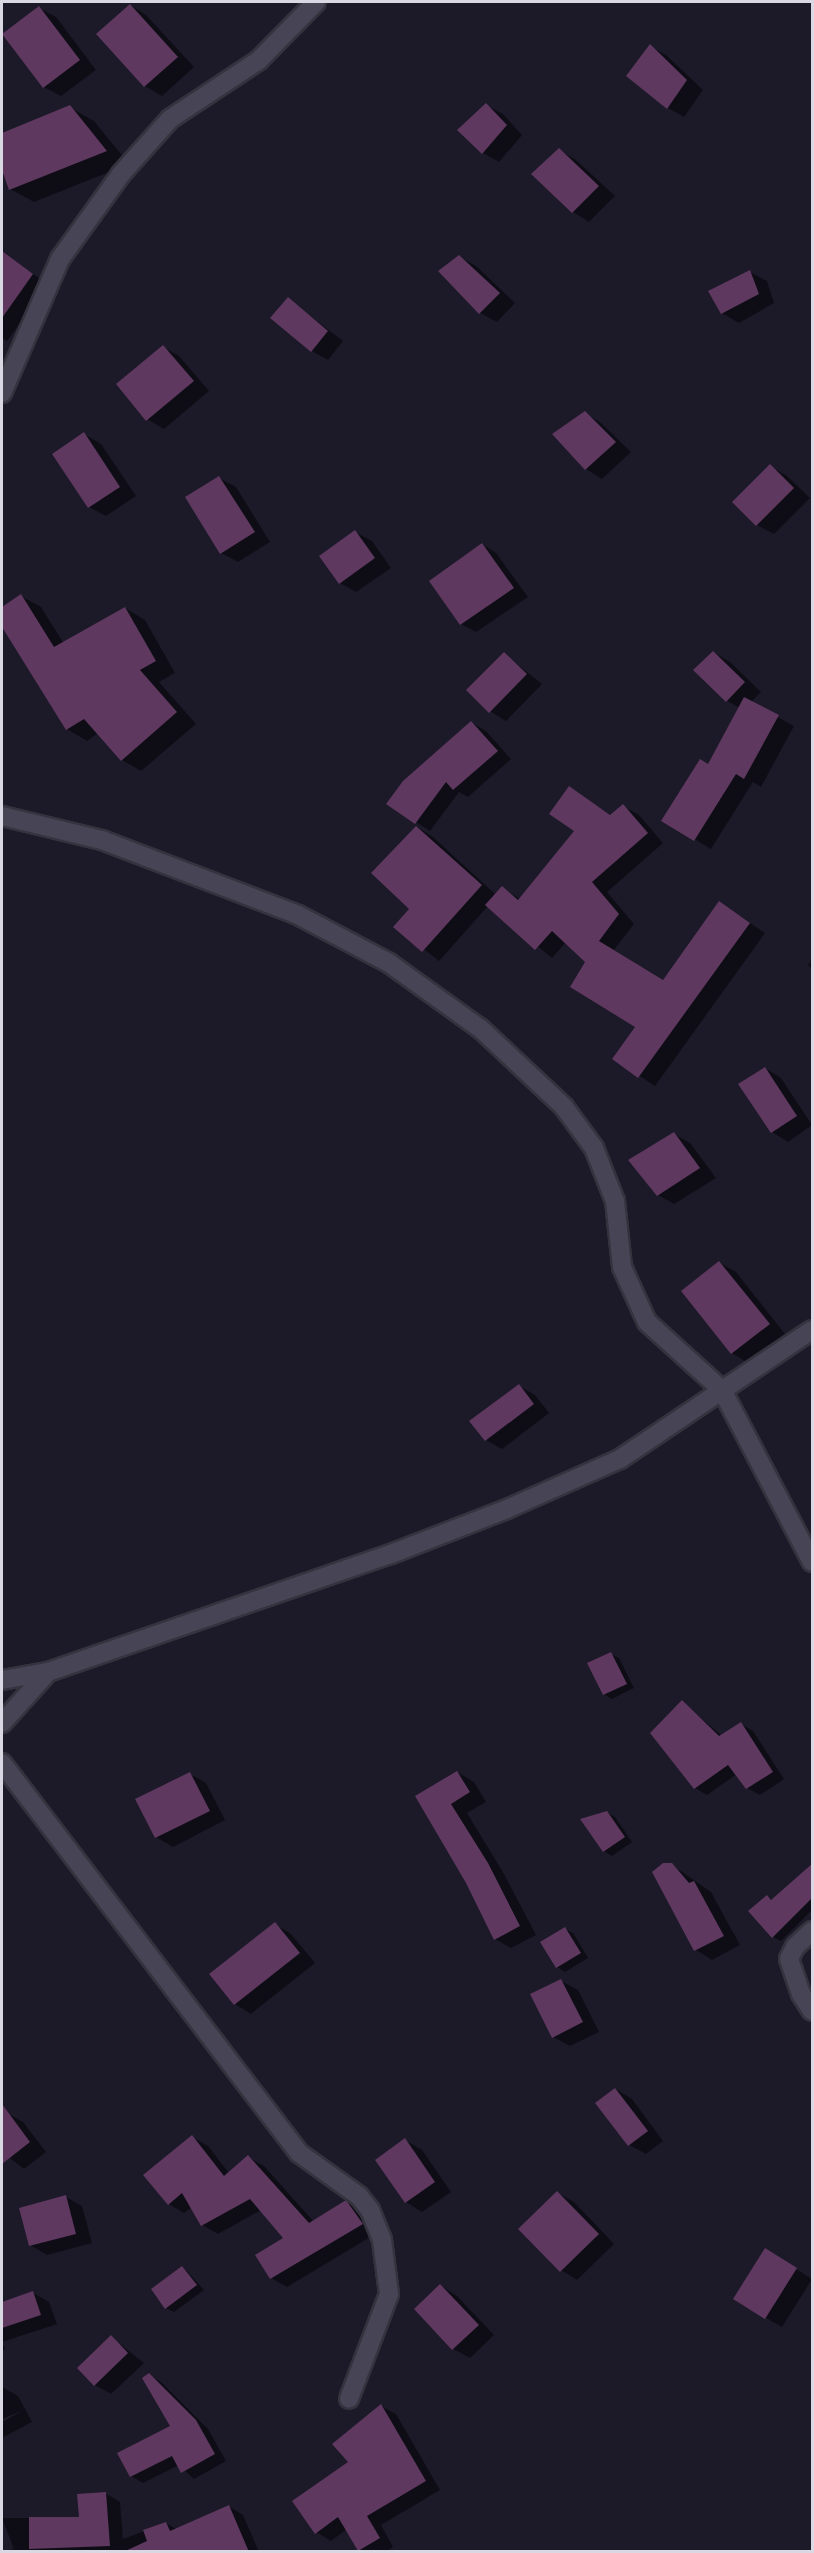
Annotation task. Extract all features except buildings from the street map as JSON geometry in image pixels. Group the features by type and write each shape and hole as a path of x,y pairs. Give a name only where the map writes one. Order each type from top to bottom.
{"street":[{"path":"2,393 60,259 121,174 170,119 259,60 316,2"},
{"path":"2,816 102,840 298,915 389,963 481,1029 564,1107 594,1148 615,1201 622,1267 647,1322 722,1390 813,1562"},
{"path":"2,1680 48,1672 391,1554 507,1509 620,1459 813,1330"},
{"path":"2,1722 48,1672"},
{"path":"2,1763 299,2153 359,2196 370,2210 382,2240 389,2294 349,2399"},
{"path":"813,1931 795,1947 789,1959 801,1994 813,2011"}]}
